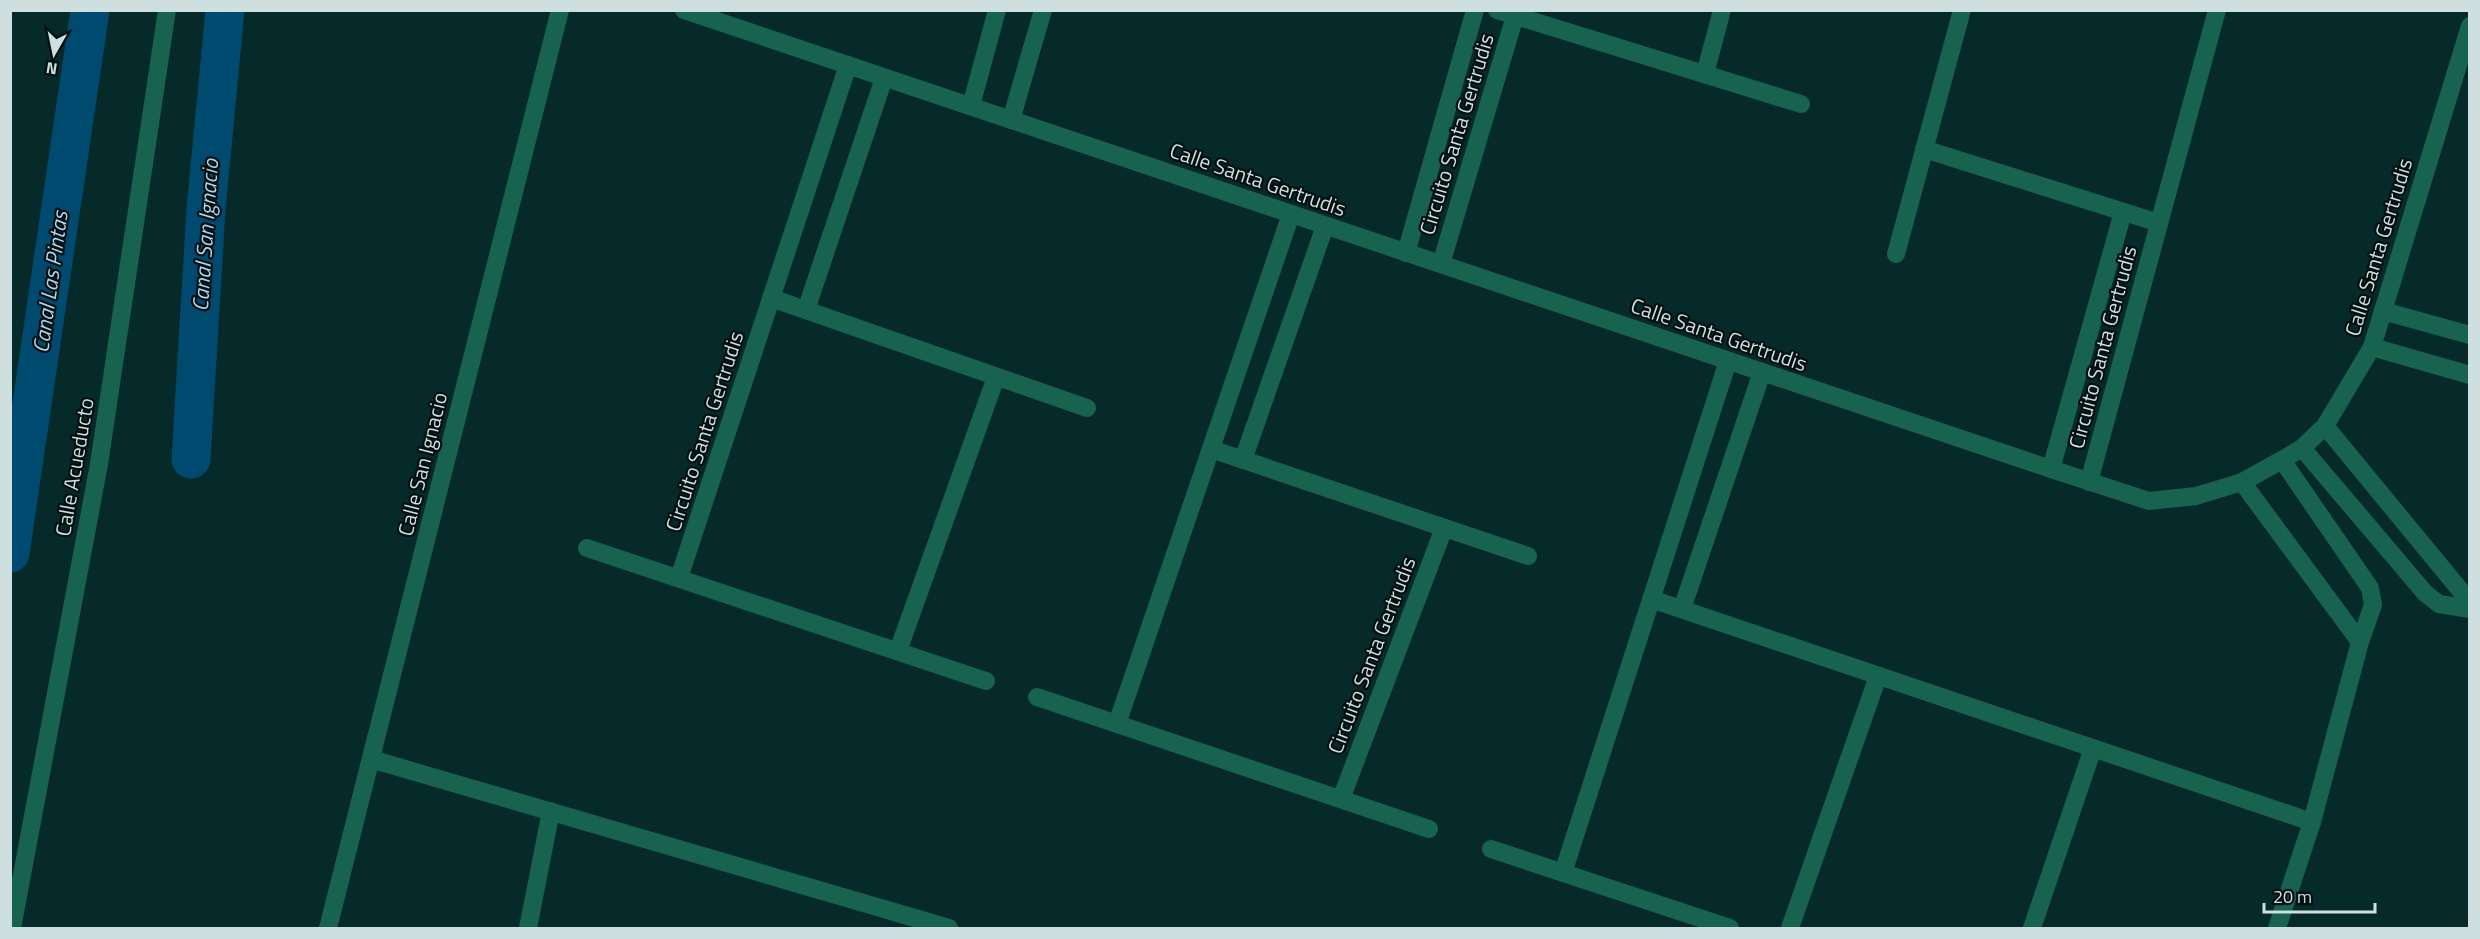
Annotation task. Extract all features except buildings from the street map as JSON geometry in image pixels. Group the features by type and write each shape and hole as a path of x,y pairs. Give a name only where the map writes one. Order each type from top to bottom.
{"street":[{"name":"Calle Acueducto","path":"12,928 99,464 168,10"},
{"name":"Calle San Ignacio","path":"328,928 560,10"},
{"name":"Calle Santa Gertrudis","path":"684,10 737,19 884,78 2150,501 2196,496 2242,482 2302,448 2325,426 2372,347 2469,26"},
{"path":"971,106 997,10"},
{"path":"1011,120 1043,10"},
{"name":"Circuito Santa Gertrudis","path":"1406,253 1475,10"},
{"path":"1705,74 1722,10"},
{"path":"1896,254 1962,10"},
{"name":"Circuito Santa Gertrudis","path":"2089,482 2217,10"},
{"name":"Circuito Santa Gertrudis","path":"1441,264 1506,13 1802,104"},
{"name":"Circuito Santa Gertrudis","path":"679,578 848,65"},
{"path":"806,310 884,78"},
{"name":"Circuito Santa Gertrudis","path":"1924,149 2159,223"},
{"name":"Circuito Santa Gertrudis","path":"2050,469 2123,212"},
{"path":"1117,724 1291,214"},
{"path":"1243,460 1325,225"},
{"path":"771,298 1087,408"},
{"path":"2383,311 2469,335"},
{"path":"2372,347 2469,375"},
{"path":"1563,873 1728,361"},
{"path":"1682,609 1762,372"},
{"path":"898,651 996,377"},
{"path":"2325,426 2469,602"},
{"path":"2302,448 2425,593 2439,604 2469,609"},
{"path":"1211,449 1528,556"},
{"path":"2277,928 2312,822 2360,642 2373,605 2370,588 2282,460"},
{"path":"2242,482 2360,642"},
{"name":"Circuito Santa Gertrudis","path":"1341,799 1444,528"},
{"path":"587,548 986,681"},
{"path":"1651,599 2312,822"},
{"path":"1790,928 1878,676"},
{"path":"1037,697 1429,829"},
{"path":"2032,928 2093,748"},
{"path":"371,759 949,928"},
{"path":"528,928 551,811"},
{"path":"1491,849 1730,928"}],"waterway":[{"name":"Canal Las Pintas","path":"10,553 90,10"},
{"name":"Canal San Ignacio","path":"191,459 206,209 225,10"}]}
